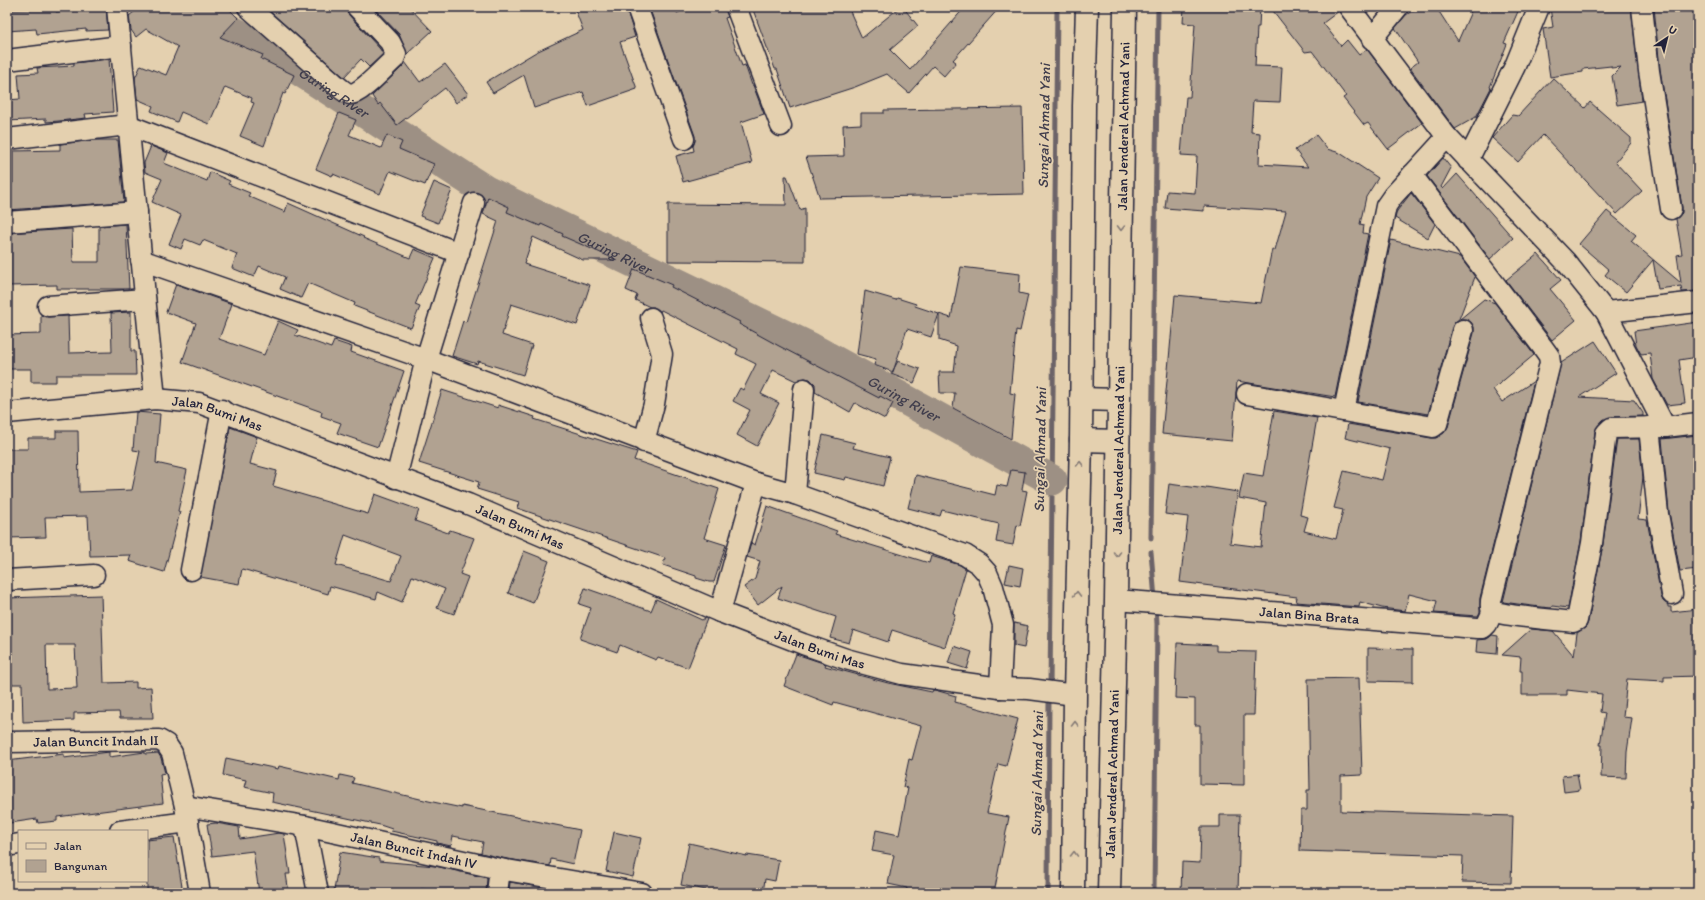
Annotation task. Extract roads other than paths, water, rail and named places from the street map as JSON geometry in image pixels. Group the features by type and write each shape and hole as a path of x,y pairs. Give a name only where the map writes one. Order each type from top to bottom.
{"highway":[{"path":"1073,893 1066,693 1080,440 1084,106 1087,7"},
{"name":"Jalan Jenderal Achmad Yani","path":"1109,893 1116,600 1125,7"},
{"path":"1081,399 1118,400"},
{"path":"1080,440 1118,441"}],"street":[{"path":"117,7 155,399"},
{"path":"248,7 348,94 356,93 367,84 394,59 396,54 390,42 358,7"},
{"path":"637,7 684,139"},
{"path":"736,7 781,126"},
{"path":"1349,7 1447,137 1566,262 1606,312 1657,427 1658,514 1672,594"},
{"path":"1372,39 1398,7"},
{"path":"1468,160 1515,66 1539,7"},
{"path":"1642,7 1649,71 1671,208"},
{"path":"7,60 121,46"},
{"path":"7,139 128,125 459,253"},
{"path":"1344,411 1386,206 1392,196 1447,137"},
{"path":"1412,175 1544,349 1550,363 1490,601 1491,609 1493,611 1497,614 1573,622 1577,620 1592,542 1606,433 1611,428 1657,427 1698,423"},
{"path":"396,478 426,359 474,203"},
{"path":"7,222 137,212"},
{"path":"141,260 426,359 756,483 795,494 965,555 979,564 987,573 993,587 1003,624 1000,688"},
{"path":"48,306 145,299"},
{"path":"1606,312 1698,302"},
{"path":"644,442 654,404 662,354 651,318"},
{"path":"1247,394 1433,427 1437,424 1463,330"},
{"path":"795,494 804,389"},
{"name":"Jalan Bumi Mas","path":"7,413 155,399 199,402 396,478 468,504 720,612 846,659 902,674 1000,688 1066,693"},
{"path":"191,570 222,410"},
{"path":"720,612 756,483"},
{"path":"7,580 94,575"},
{"name":"Jalan Bina Brata","path":"1116,600 1477,628 1483,628 1487,624 1493,611"},
{"name":"Jalan Buncit Indah II","path":"7,742 159,740 166,744 172,753 186,814 200,893"},
{"name":"Jalan Buncit Indah IV","path":"124,830 186,814 305,826 500,869 642,893"},
{"path":"305,826 318,893"},
{"path":"7,846 18,844"},
{"path":"497,893 500,869"}],"waterway":[{"name":"Guring River","path":"189,7 277,56 486,191 811,348 1052,480"},
{"name":"Sungai Ahmad Yani","path":"1050,688 1057,7"},
{"name":"Sungai Ahmad Yani","path":"1151,538 1158,7"},
{"name":"Sungai Ahmad Yani","path":"1151,552 1155,599"},
{"name":"Sungai Ahmad Yani","path":"1154,893 1156,607"},
{"name":"Sungai Ahmad Yani","path":"1048,893 1049,696"}]}
